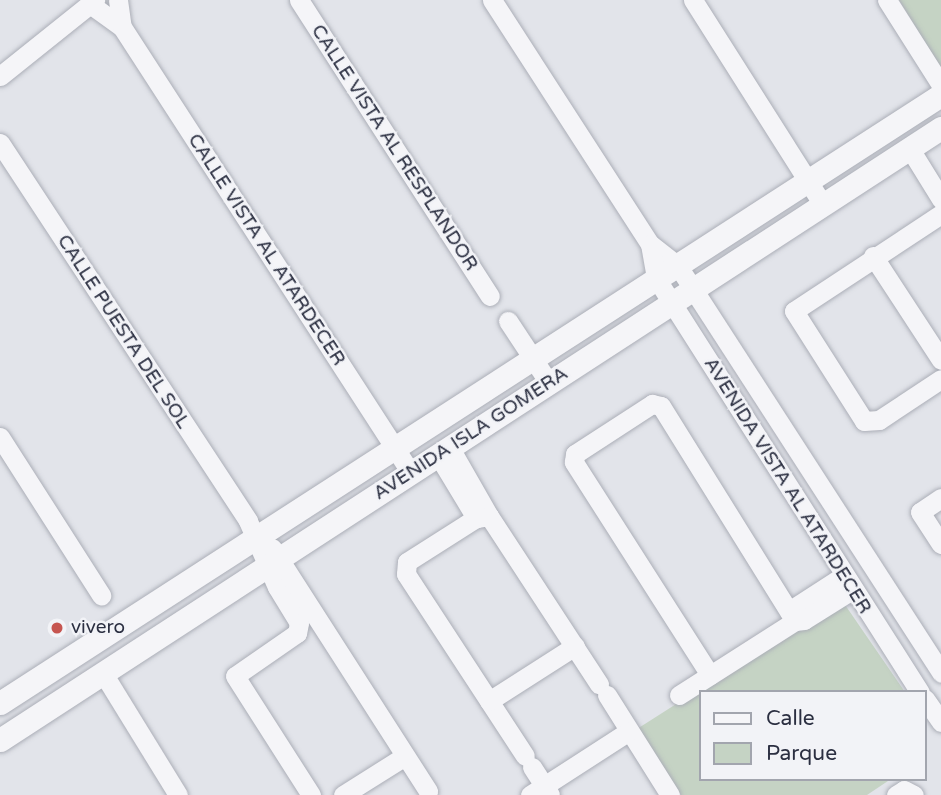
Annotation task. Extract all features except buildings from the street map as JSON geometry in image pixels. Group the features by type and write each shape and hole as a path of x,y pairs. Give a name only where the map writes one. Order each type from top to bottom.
{"street":[{"name":"CALLE VISTA AL ATARDECER","path":"118,0 122,27"},
{"name":"CALLE VISTA AL RESPLANDOR","path":"299,0 490,296"},
{"path":"492,0 650,244 656,278"},
{"path":"693,0 823,205"},
{"path":"887,0 941,85"},
{"name":"CALLE VISTA AL ATARDECER","path":"92,2 122,27 411,473"},
{"path":"0,76 92,2"},
{"name":"AVENIDA ISLA GOMERA","path":"0,703 255,530 394,448 941,94"},
{"name":"AVENIDA ISLA GOMERA","path":"0,740 941,128"},
{"name":"CALLE PUESTA DEL SOL","path":"0,143 255,530 273,563"},
{"path":"915,145 941,174"},
{"path":"915,145 941,199"},
{"path":"941,214 798,306 795,316 864,421 879,419 941,379"},
{"name":"AVENIDA VISTA AL ATARDECER","path":"650,244 677,265 941,673"},
{"path":"873,256 941,360"},
{"name":"AVENIDA VISTA AL ATARDECER","path":"656,278 847,583 919,690"},
{"path":"508,321 549,383"},
{"path":"710,675 574,462 575,454 652,404 660,407 792,616"},
{"path":"0,437 101,596"},
{"path":"444,452 575,646 670,795"},
{"path":"941,498 920,512 941,544"},
{"path":"484,514 407,562 405,568 528,762 542,792 629,731"},
{"path":"273,563 428,791"},
{"path":"273,563 299,623 297,633 240,670 236,684 311,795"},
{"path":"679,695 792,616 847,583"},
{"path":"489,701 575,646"},
{"path":"103,673 178,795"},
{"path":"927,702 941,722"},
{"path":"344,795 405,755"},
{"path":"896,795 904,790 914,795"}],"green space":[{"path":"899,0 941,0 941,68"},
{"path":"841,599 904,690 699,690 699,781 888,781 867,795 681,795 637,729"}],"place":[{"name":"vivero","path":"57,628"}]}
